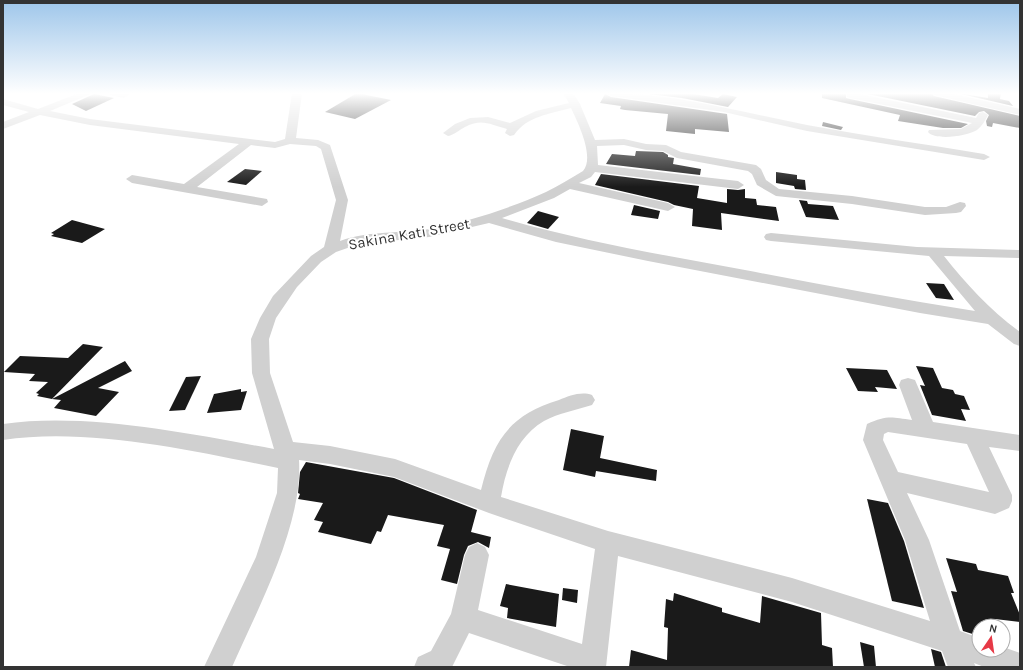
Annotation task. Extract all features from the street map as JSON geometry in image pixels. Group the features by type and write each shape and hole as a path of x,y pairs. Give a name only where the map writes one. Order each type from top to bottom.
{"street":[{"path":"107,124 275,145 290,141 318,143 326,147 342,200 331,249"},
{"path":"290,141 294,124"},
{"path":"448,133 462,124"},
{"path":"501,124 512,129 519,124"},
{"path":"582,124 591,144 592,168 738,185"},
{"path":"790,124 984,157"},
{"path":"933,132 951,133 967,131 971,130 975,124"},
{"path":"186,189 248,142"},
{"path":"591,144 624,142 646,147 666,148 677,155 752,168 757,172 761,182 776,192 925,210 946,211 956,209 960,206"},
{"name":"Sakina Kati Street","path":"218,667 267,560 288,493 287,456 261,373 260,339 268,318 283,295 316,259 331,249 375,236 448,230 488,218 550,195 570,185 587,174 592,168"},
{"path":"132,179 262,202"},
{"path":"570,185 668,207"},
{"path":"488,218 556,238 648,257 920,308 992,319"},
{"path":"771,238 933,251 1020,254"},
{"path":"933,251 953,278 992,319 1020,340"},
{"path":"908,385 926,430"},
{"path":"489,503 492,485 499,464 508,445 523,425 538,415 585,400"},
{"path":"962,667 942,619 917,540 873,440 874,430 886,424 1020,443"},
{"path":"3,432 35,428 110,432 232,450 287,456 330,455 395,468 489,503 608,542 792,590 951,641 1020,667"},
{"path":"889,479 995,504 1001,501 1001,495 974,437"},
{"path":"463,618 593,664 608,542"},
{"path":"428,667 442,661 463,618 478,555"}],"building":[{"path":"667,124 728,124 729,132 695,129 695,134 666,131"},
{"path":"822,124 832,124 843,127 841,130 822,126"},
{"path":"919,124 968,124 961,128 943,128"},
{"path":"987,124 993,124 992,127 987,126"},
{"path":"1000,124 1020,124 1020,128"},
{"path":"636,151 663,152 668,155 668,157 674,158 673,164 701,169 700,175 606,164 612,154 635,156"},
{"path":"245,169 262,171 246,185 227,182"},
{"path":"776,172 797,175 797,179 805,180 806,190 795,189 794,186 776,183"},
{"path":"601,174 699,186 697,198 727,203 727,189 745,189 745,198 756,199 757,205 776,207 779,221 721,213 722,230 692,226 693,209 595,185"},
{"path":"799,200 807,201 808,204 833,206 839,220 806,217"},
{"path":"634,205 660,211 658,219 631,215"},
{"path":"538,211 559,217 548,229 527,223"},
{"path":"72,220 105,229 82,243 51,236 54,234 51,233"},
{"path":"926,283 944,284 954,300 936,298"},
{"path":"83,344 103,347 52,399 37,396 39,394 36,393 48,382 29,381 35,374 4,372 20,356 68,358"},
{"path":"125,361 132,371 98,388 119,392 96,416 54,408 61,400 52,399"},
{"path":"916,366 933,368 942,388 953,390 955,394 964,396 970,410 961,409 966,421 932,415 920,385 925,386"},
{"path":"846,368 887,370 897,389 875,387 878,392 858,391"},
{"path":"201,376 185,410 169,411 186,377"},
{"path":"241,389 241,392 247,391 241,410 207,413 214,394"},
{"path":"571,429 604,436 600,458 657,470 656,481 596,471 595,477 563,470"},
{"path":"306,462 394,478 477,510 471,532 491,537 489,548 478,542 468,546 464,555 457,584 441,580 450,549 437,546 444,525 388,515 381,532 377,531 371,544 318,532 323,522 314,520 323,503 298,499 300,494 298,493 300,472"},
{"path":"867,499 888,503 904,541 924,608 892,601"},
{"path":"946,558 976,564 978,570 1008,576 1014,593 1011,593 1020,615 1020,622 1011,621 1011,618 971,618 971,634 963,631 951,591 957,592"},
{"path":"506,584 559,594 556,627 507,618 508,608 500,606"},
{"path":"563,588 578,590 577,603 562,600"},
{"path":"674,593 722,608 722,612 760,623 762,596 821,613 822,645 832,648 833,667 629,667 631,650 667,660 668,628 664,627 666,599 673,601"},
{"path":"860,642 874,646 876,667 864,667"},
{"path":"931,649 941,652 946,667 935,667"}]}
